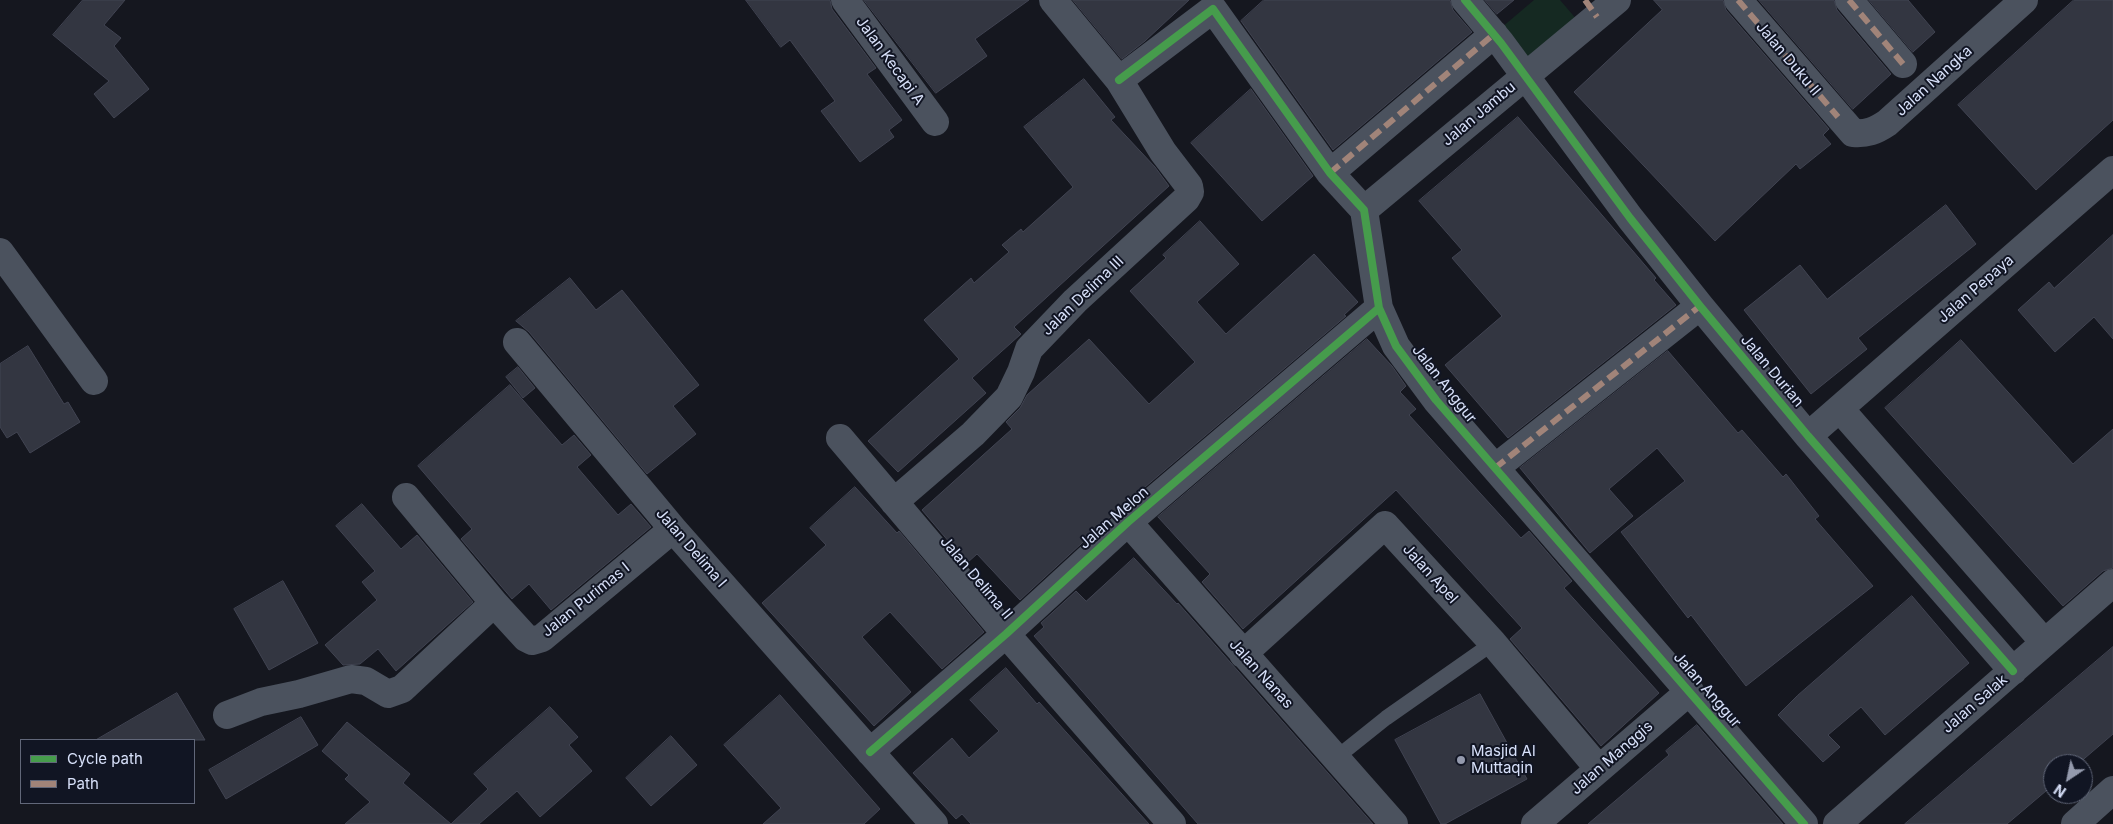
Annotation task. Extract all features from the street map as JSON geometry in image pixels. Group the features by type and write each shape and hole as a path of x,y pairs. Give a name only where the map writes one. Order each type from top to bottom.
{"street":[{"name":"Jalan Kecapi A","path":"845,0 935,122"},
{"path":"1053,0 1119,80 1218,5 1330,173 1364,210"},
{"name":"Jalan Durian","path":"1465,0 1494,34 1630,218 1700,306 1808,436 2013,671"},
{"name":"Jalan Duku II","path":"1738,0 1838,117"},
{"path":"1849,0 1903,64"},
{"name":"Jalan Nangka","path":"1838,117 1853,133 1863,134 1875,131 2024,0"},
{"name":"Jalan Jambu","path":"1364,210 1525,76 1600,6"},
{"path":"1330,173 1494,34"},
{"name":"Jalan Delima III","path":"894,502 973,434 1009,397 1021,372 1028,349 1075,301 1186,199 1190,192 1189,186 1163,152 1119,80"},
{"name":"Jalan Pepaya","path":"1840,409 2113,170"},
{"name":"Jalan Anggur","path":"1364,210 1379,308 1396,346 1436,400 1804,824"},
{"path":"0,252 94,381"},
{"path":"1495,468 1700,306"},
{"name":"Jalan Melon","path":"870,752 1006,634 1128,522 1379,308"},
{"name":"Jalan Delima I","path":"517,342 674,529 934,824"},
{"path":"1808,436 1840,409 2044,642"},
{"name":"Jalan Delima II","path":"840,438 1006,634 1172,824"},
{"name":"Jalan Purimas I","path":"406,497 494,603 526,638 532,641 542,638 674,529"},
{"name":"Jalan Nanas","path":"1128,522 1394,824"},
{"name":"Jalan Apel","path":"1243,654 1385,525 1493,643 1599,769"},
{"name":"Jalan Salak","path":"1837,824 2113,583"},
{"path":"227,715 262,702 299,694 351,679 366,680 388,694 402,689 494,603"},
{"name":"Jalan Manggis","path":"1535,824 1690,691"},
{"path":"2081,822 2113,790"}],"lane":[{"path":"1336,758 1386,718 1493,643"}],"green space":[{"path":"1534,0 1560,0 1578,21 1530,61 1501,28"}],"building":[{"path":"83,0 125,0 104,25 121,38 114,46 149,89 114,118 94,94 109,81 53,35"},
{"path":"746,0 830,0 832,9 876,68 867,74 902,120 889,130 894,137 860,162 821,111 835,101 790,40 781,47"},
{"path":"864,0 1029,0 975,39 987,56 936,93"},
{"path":"1073,0 1189,0 1145,41 1122,59"},
{"path":"1264,0 1450,0 1453,10 1472,32 1333,150 1241,21"},
{"path":"1485,0 1514,0 1497,14"},
{"path":"1654,0 1723,0 1726,10 1829,129 1823,135 1831,144 1800,169 1796,164 1715,241 1574,92 1662,10"},
{"path":"1759,0 1834,0 1837,10 1891,74 1853,109"},
{"path":"1869,0 1908,0 1935,32 1913,52"},
{"path":"2074,0 2113,0 2113,120 2036,190 1958,105"},
{"path":"1084,79 1115,117 1111,120 1155,167 1169,186 1014,327 1021,334 972,378 986,393 898,472 868,441 959,359 924,320 971,278 974,283 1009,252 1002,245 1021,229 1023,232 1073,187 1024,127"},
{"path":"1251,89 1313,176 1262,221 1191,143"},
{"path":"1518,117 1656,278 1654,280 1676,305 1508,438 1445,365 1502,316 1452,258 1462,250 1419,201"},
{"path":"1946,205 1976,244 1858,338 1867,349 1811,394 1744,310 1800,265 1827,299"},
{"path":"1200,221 1239,264 1197,302 1226,334 1314,254 1358,302 1344,315 1346,316 1118,510 1020,600 977,554 967,563 922,510 1012,429 1006,422 1020,408 1027,395 1089,339 1149,404 1195,362 1130,291 1166,258 1163,255"},
{"path":"2113,235 2113,339 2094,317 2055,352 2018,310 2049,282 2054,288"},
{"path":"570,278 596,310 622,290 699,385 673,406 696,434 647,474 529,332 516,321"},
{"path":"1367,339 1392,366 1406,386 1400,392 1416,409 1409,415 1521,538 1529,531 1572,581 1564,588 1659,693 1601,746 1510,639 1522,628 1396,490 1243,629 1202,582 1210,574 1158,517"},
{"path":"1961,340 2073,464 2113,429 2113,568 2103,571 2063,606 1885,408"},
{"path":"28,346 64,404 68,402 80,422 30,453 17,432 7,438 0,427 0,364"},
{"path":"1668,351 1738,433 1742,430 1783,477 1786,474 1819,516 1815,519 1873,586 1746,686 1691,615 1688,618 1621,532 1685,481 1657,448 1609,489 1633,516 1590,553 1520,468"},
{"path":"518,367 535,388 523,398 506,377"},
{"path":"510,385 562,445 574,435 591,455 577,467 618,515 631,504 651,527 551,610 529,584 512,599 461,539 472,529 418,466"},
{"path":"855,487 897,533 899,531 984,632 942,669 890,612 862,637 911,692 874,726 762,603 826,545 810,528"},
{"path":"362,504 401,549 417,535 473,602 396,671 378,649 360,664 343,665 325,645 377,600 362,582 375,571 336,526"},
{"path":"1134,558 1178,603 1373,824 1198,824 1034,636 1044,627 1041,623 1076,591 1086,601"},
{"path":"283,581 318,643 269,670 234,609"},
{"path":"1912,596 1969,663 1885,735 1861,707 1828,735 1840,747 1823,762 1778,715 1797,696"},
{"path":"2113,647 2113,734 2090,754 2043,754 2043,793 2007,824 1905,824"},
{"path":"1006,668 1149,824 971,824 962,814 956,819 913,773 952,738 969,758 999,731 970,700"},
{"path":"177,693 205,740 195,739 98,739"},
{"name":"Masjid Al Muttaqin","path":"1480,694 1527,779 1445,824 1441,824 1395,740"},
{"path":"780,695 880,809 864,824 763,824 781,808 724,745"},
{"path":"550,707 578,737 569,745 592,771 540,817 517,791 479,824 451,824 488,789 474,774"},
{"path":"301,717 318,745 226,799 209,770"},
{"path":"347,722 410,774 403,783 451,824 345,824 370,802 345,779 349,775 322,751"},
{"path":"1697,725 1783,824 1588,824 1669,755 1666,751"},
{"path":"671,736 697,765 651,806 626,778"}],"marked path":[{"path":"1585,0 1597,17"},
{"path":"1738,0 1838,117"},
{"path":"1849,0 1903,64"},
{"path":"1330,173 1494,34"},
{"path":"1495,468 1700,306"}],"cycle path":[{"path":"1465,0 1501,43 1630,218 1700,306 1808,436 2013,671"},
{"path":"1119,80 1213,9 1330,173 1364,210 1379,308 1396,346 1436,400 1804,824"},
{"path":"870,752 1006,634 1128,522 1379,308"}],"place":[{"name":"Masjid Al Muttaqin","path":"1461,760"}]}
